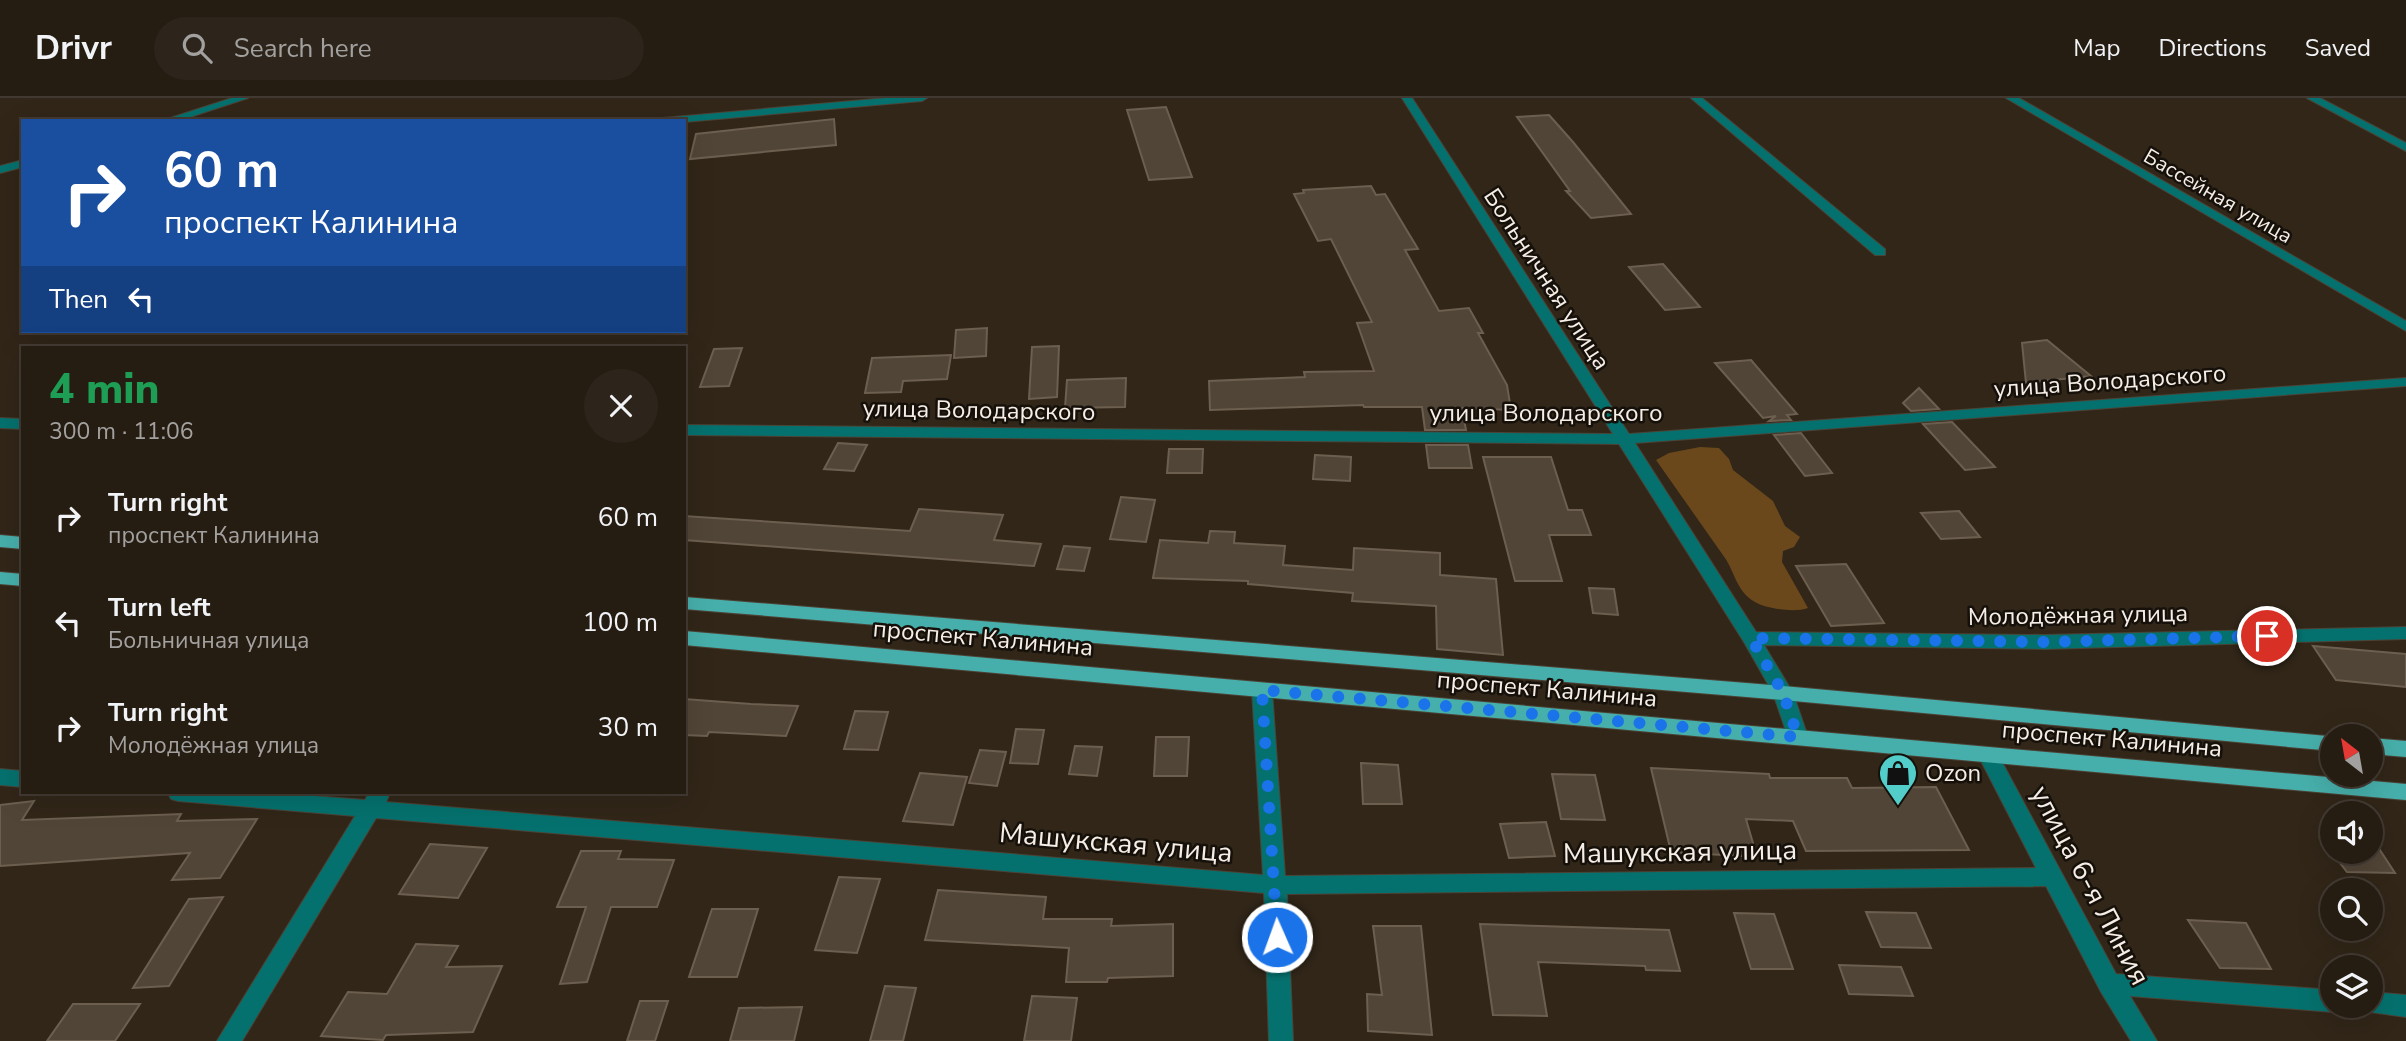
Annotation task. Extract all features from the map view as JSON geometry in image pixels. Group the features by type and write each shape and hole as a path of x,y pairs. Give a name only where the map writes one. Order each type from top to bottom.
{"main road":[{"path":"0,541 21,543"},
{"path":"0,578 21,580"},
{"name":"проспект Калинина","path":"686,603 1783,693 2320,742"},
{"name":"проспект Калинина","path":"686,638 2406,792"},
{"path":"2384,747 2406,749"}],"street":[{"path":"173,119 243,98"},
{"path":"686,119 922,98"},
{"name":"Больничная улица","path":"1407,98 1751,638 1783,693 1798,737"},
{"path":"1696,98 1880,252"},
{"name":"Бассейная улица","path":"2011,98 2406,327"},
{"path":"2312,98 2406,148"},
{"path":"0,170 21,164"},
{"path":"0,179 21,177"},
{"name":"улица Володарского","path":"686,430 1622,439 2406,382"},
{"path":"0,424 21,424"},
{"name":"Молодёжная улица","path":"1751,638 2045,642 2406,633"},
{"path":"1262,690 1275,885 1281,1041"},
{"name":"улица 6-я Линия","path":"1988,755 2109,984 2145,1041"},
{"path":"0,777 21,779"},
{"name":"Машукская улица","path":"202,794 375,801 1275,885 2053,877"},
{"path":"229,1041 375,801"},
{"path":"2109,984 2320,999"},
{"path":"2383,1004 2406,1006"}],"shaded area":[{"path":"1700,447 1719,448 1729,459 1733,470 1773,501 1785,526 1800,537 1794,547 1783,551 1782,562 1808,608 1774,608 1749,598 1740,588 1725,558 1656,460 1669,453"}],"building":[{"path":"1166,107 1192,177 1149,180 1127,110"},
{"path":"1549,115 1631,214 1591,218 1566,191 1570,191 1517,117"},
{"path":"834,119 836,145 690,159 696,134"},
{"path":"1371,186 1376,195 1385,194 1418,249 1405,250 1439,311 1469,308 1483,333 1478,333 1507,385 1511,410 1462,408 1466,430 1425,430 1422,407 1363,405 1210,410 1209,381 1305,377 1304,372 1374,371 1357,323 1372,322 1331,239 1318,241 1294,194 1304,193 1303,190"},
{"path":"1663,264 1700,307 1665,310 1629,267"},
{"path":"987,328 986,356 954,358 956,330"},
{"path":"2047,340 2091,376 2026,383 2022,343"},
{"path":"1059,346 1057,397 1029,399 1032,347"},
{"path":"742,348 729,386 700,387 714,349"},
{"path":"951,355 947,379 903,381 901,392 865,393 872,358"},
{"path":"1751,360 1797,414 1787,415 1791,420 1769,421 1776,416 1763,418 1715,363"},
{"path":"1126,378 1125,407 1065,408 1067,380"},
{"path":"1919,388 1939,409 1911,411 1903,403"},
{"path":"1952,422 1995,467 1965,470 1923,424"},
{"path":"1801,433 1832,473 1805,476 1774,435"},
{"path":"838,443 867,445 854,471 824,469"},
{"path":"1426,445 1468,445 1472,468 1429,468"},
{"path":"1169,449 1203,449 1202,473 1167,473"},
{"path":"1315,455 1351,457 1350,481 1313,479"},
{"path":"1483,457 1551,457 1568,510 1582,510 1591,535 1549,535 1562,581 1515,581"},
{"path":"1121,497 1155,500 1146,542 1110,539"},
{"path":"919,509 1003,515 994,540 1041,544 1034,566 686,540 686,516 910,531"},
{"path":"1959,511 1980,537 1941,539 1921,513"},
{"path":"1210,531 1235,532 1234,543 1285,546 1283,565 1353,570 1354,548 1440,553 1440,575 1496,579 1503,655 1437,649 1436,606 1352,601 1353,593 1248,584 1248,581 1153,578 1160,540 1208,543"},
{"path":"1064,546 1090,548 1084,571 1057,569"},
{"path":"1846,564 1884,623 1831,626 1796,566"},
{"path":"1589,588 1614,589 1618,615 1593,613"},
{"path":"2313,646 2406,654 2406,687 2336,680"},
{"path":"686,699 798,706 786,736 709,732 707,736 686,735"},
{"path":"855,711 888,712 878,750 844,749"},
{"path":"1016,729 1044,730 1038,764 1010,763"},
{"path":"1156,737 1189,737 1187,776 1154,776"},
{"path":"1075,746 1102,747 1097,776 1069,774"},
{"path":"980,750 1006,752 997,786 969,783"},
{"path":"1361,763 1398,765 1402,804 1363,804"},
{"path":"1651,768 1769,774 1770,778 1847,778 1852,788 1936,787 1969,850 1806,851 1793,821 1746,819 1757,857 1671,852"},
{"path":"920,773 967,777 953,825 903,821"},
{"path":"1552,774 1595,775 1605,820 1561,819"},
{"path":"34,801 22,820 181,814 177,821 257,819 220,878 172,880 190,853 0,866 0,805"},
{"path":"1546,822 1555,856 1509,858 1500,824"},
{"path":"430,844 487,848 458,898 399,894"},
{"path":"581,851 621,851 618,859 674,860 657,907 611,907 587,982 560,984 586,907 557,907"},
{"path":"2383,855 2395,873 2347,872 2341,864 2383,864"},
{"path":"839,877 880,879 857,953 815,950"},
{"path":"938,890 1046,897 1043,919 1112,919 1111,926 1173,924 1173,976 1108,978 1107,982 1066,982 1069,948 925,940"},
{"path":"223,897 169,986 133,988 189,899"},
{"path":"712,909 758,909 737,977 689,977"},
{"path":"1866,912 1916,913 1931,948 1881,947"},
{"path":"1734,913 1774,914 1793,969 1751,969"},
{"path":"2188,920 2246,923 2271,969 2220,968"},
{"path":"1480,924 1669,930 1680,971 1646,970 1645,966 1538,962 1547,1016 1493,1015"},
{"path":"1373,926 1421,926 1432,1035 1368,1031 1367,994 1382,995"},
{"path":"416,944 458,946 446,967 502,966 473,1032 386,1035 383,1040 321,1036 348,992 387,994"},
{"path":"1839,965 1901,967 1913,996 1849,994"},
{"path":"885,986 916,988 903,1041 870,1041"},
{"path":"1032,996 1077,998 1071,1041 1024,1041"},
{"path":"640,1001 668,1001 655,1041 627,1041"},
{"path":"73,1004 140,1004 115,1041 47,1041"},
{"path":"802,1007 794,1041 730,1041 739,1008"}],"place":[{"name":"Ozon","path":"1898,807"}],"route":[{"path":"1277,937 1262,690 1798,737 1783,693 1751,638 2045,642 2267,636"}]}
